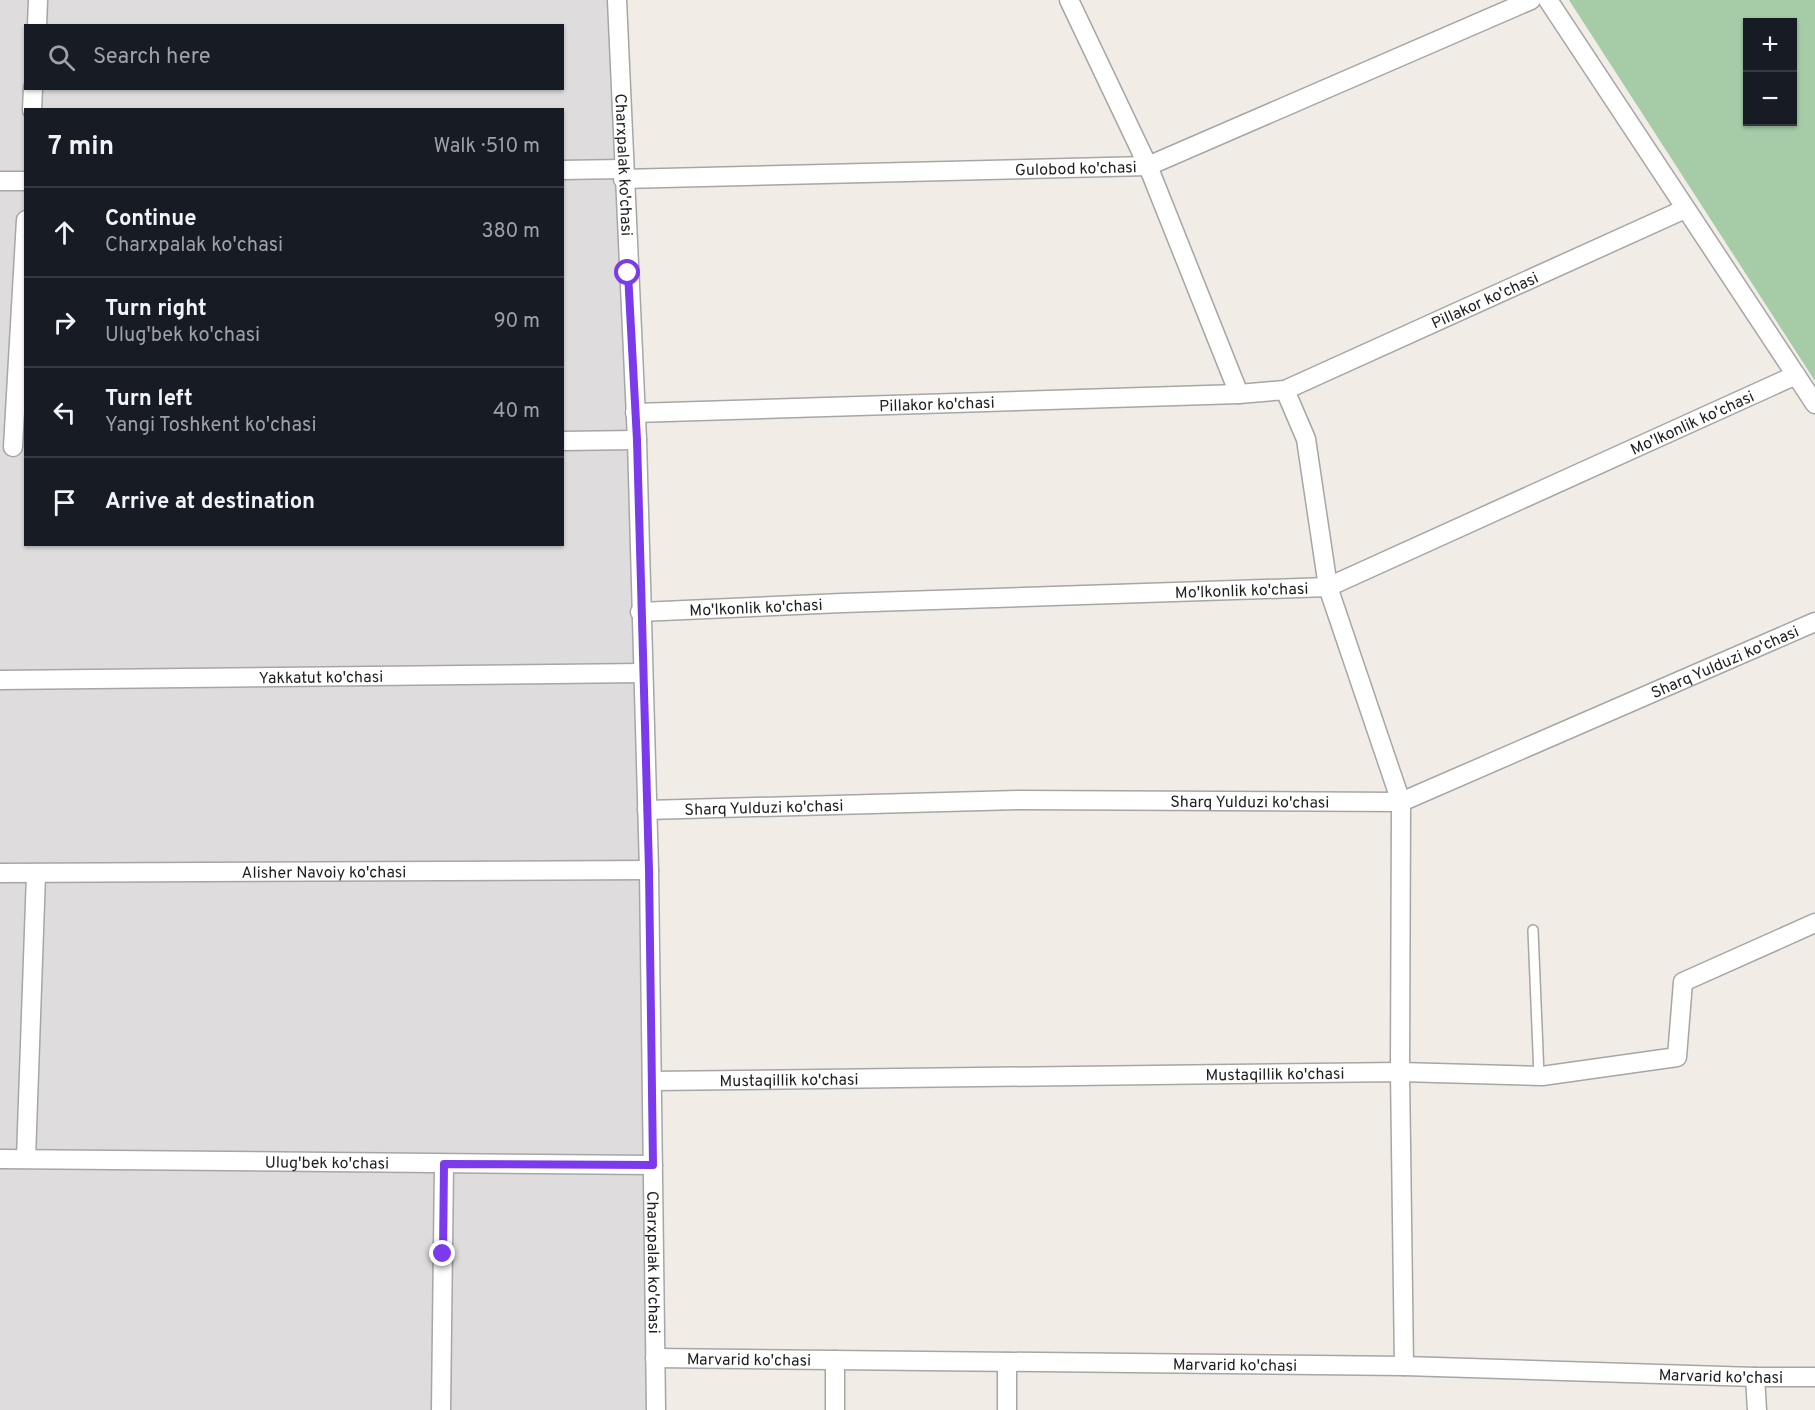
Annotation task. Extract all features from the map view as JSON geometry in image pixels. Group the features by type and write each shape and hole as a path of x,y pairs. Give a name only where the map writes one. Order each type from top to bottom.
{"street":[{"path":"37,24 38,0"},
{"name":"Charxpalak ko'chasi","path":"617,0 623,174 637,440 649,870 656,1410"},
{"path":"1069,0 1148,166 1239,394"},
{"name":"Gulobod ko'chasi","path":"564,170 623,174 1148,166 1531,0"},
{"path":"1548,0 1815,404"},
{"path":"32,108 33,90"},
{"path":"0,181 24,181"},
{"name":"Pillakor ko'chasi","path":"635,412 1239,394 1285,390 1685,209"},
{"path":"13,447 24,254"},
{"name":"Mo'lkonlik ko'chasi","path":"640,612 1328,587 1796,375"},
{"path":"1285,390 1306,440 1328,587 1401,802 1400,1072 1404,1366"},
{"path":"564,441 637,440"},
{"name":"Sharq Yulduzi ko'chasi","path":"647,810 1018,800 1401,802 1815,622"},
{"name":"Yakkatut ko'chasi","path":"0,680 643,673"},
{"name":"Alisher Navoiy ko'chasi","path":"0,873 649,870"},
{"path":"26,1158 36,874"},
{"name":"Mustaqillik ko'chasi","path":"653,1081 1400,1072 1539,1076 1677,1057 1683,982 1815,923"},
{"name":"Ulug'bek ko'chasi","path":"0,1158 653,1165"},
{"path":"441,1410 444,1164"},
{"name":"Marvarid ko'chasi","path":"655,1358 1404,1366 1815,1377"},
{"path":"835,1360 835,1410"},
{"path":"1007,1362 1007,1410"},
{"path":"1755,1377 1757,1410"}],"lane":[{"path":"1533,930 1539,1076"}],"shaded area":[{"path":"0,0 617,0 656,1410 0,1410"}],"green space":[{"path":"1569,0 1815,0 1815,381"}],"route":[{"path":"443,1254 444,1164 653,1165 649,870 637,440 628,273"}]}
